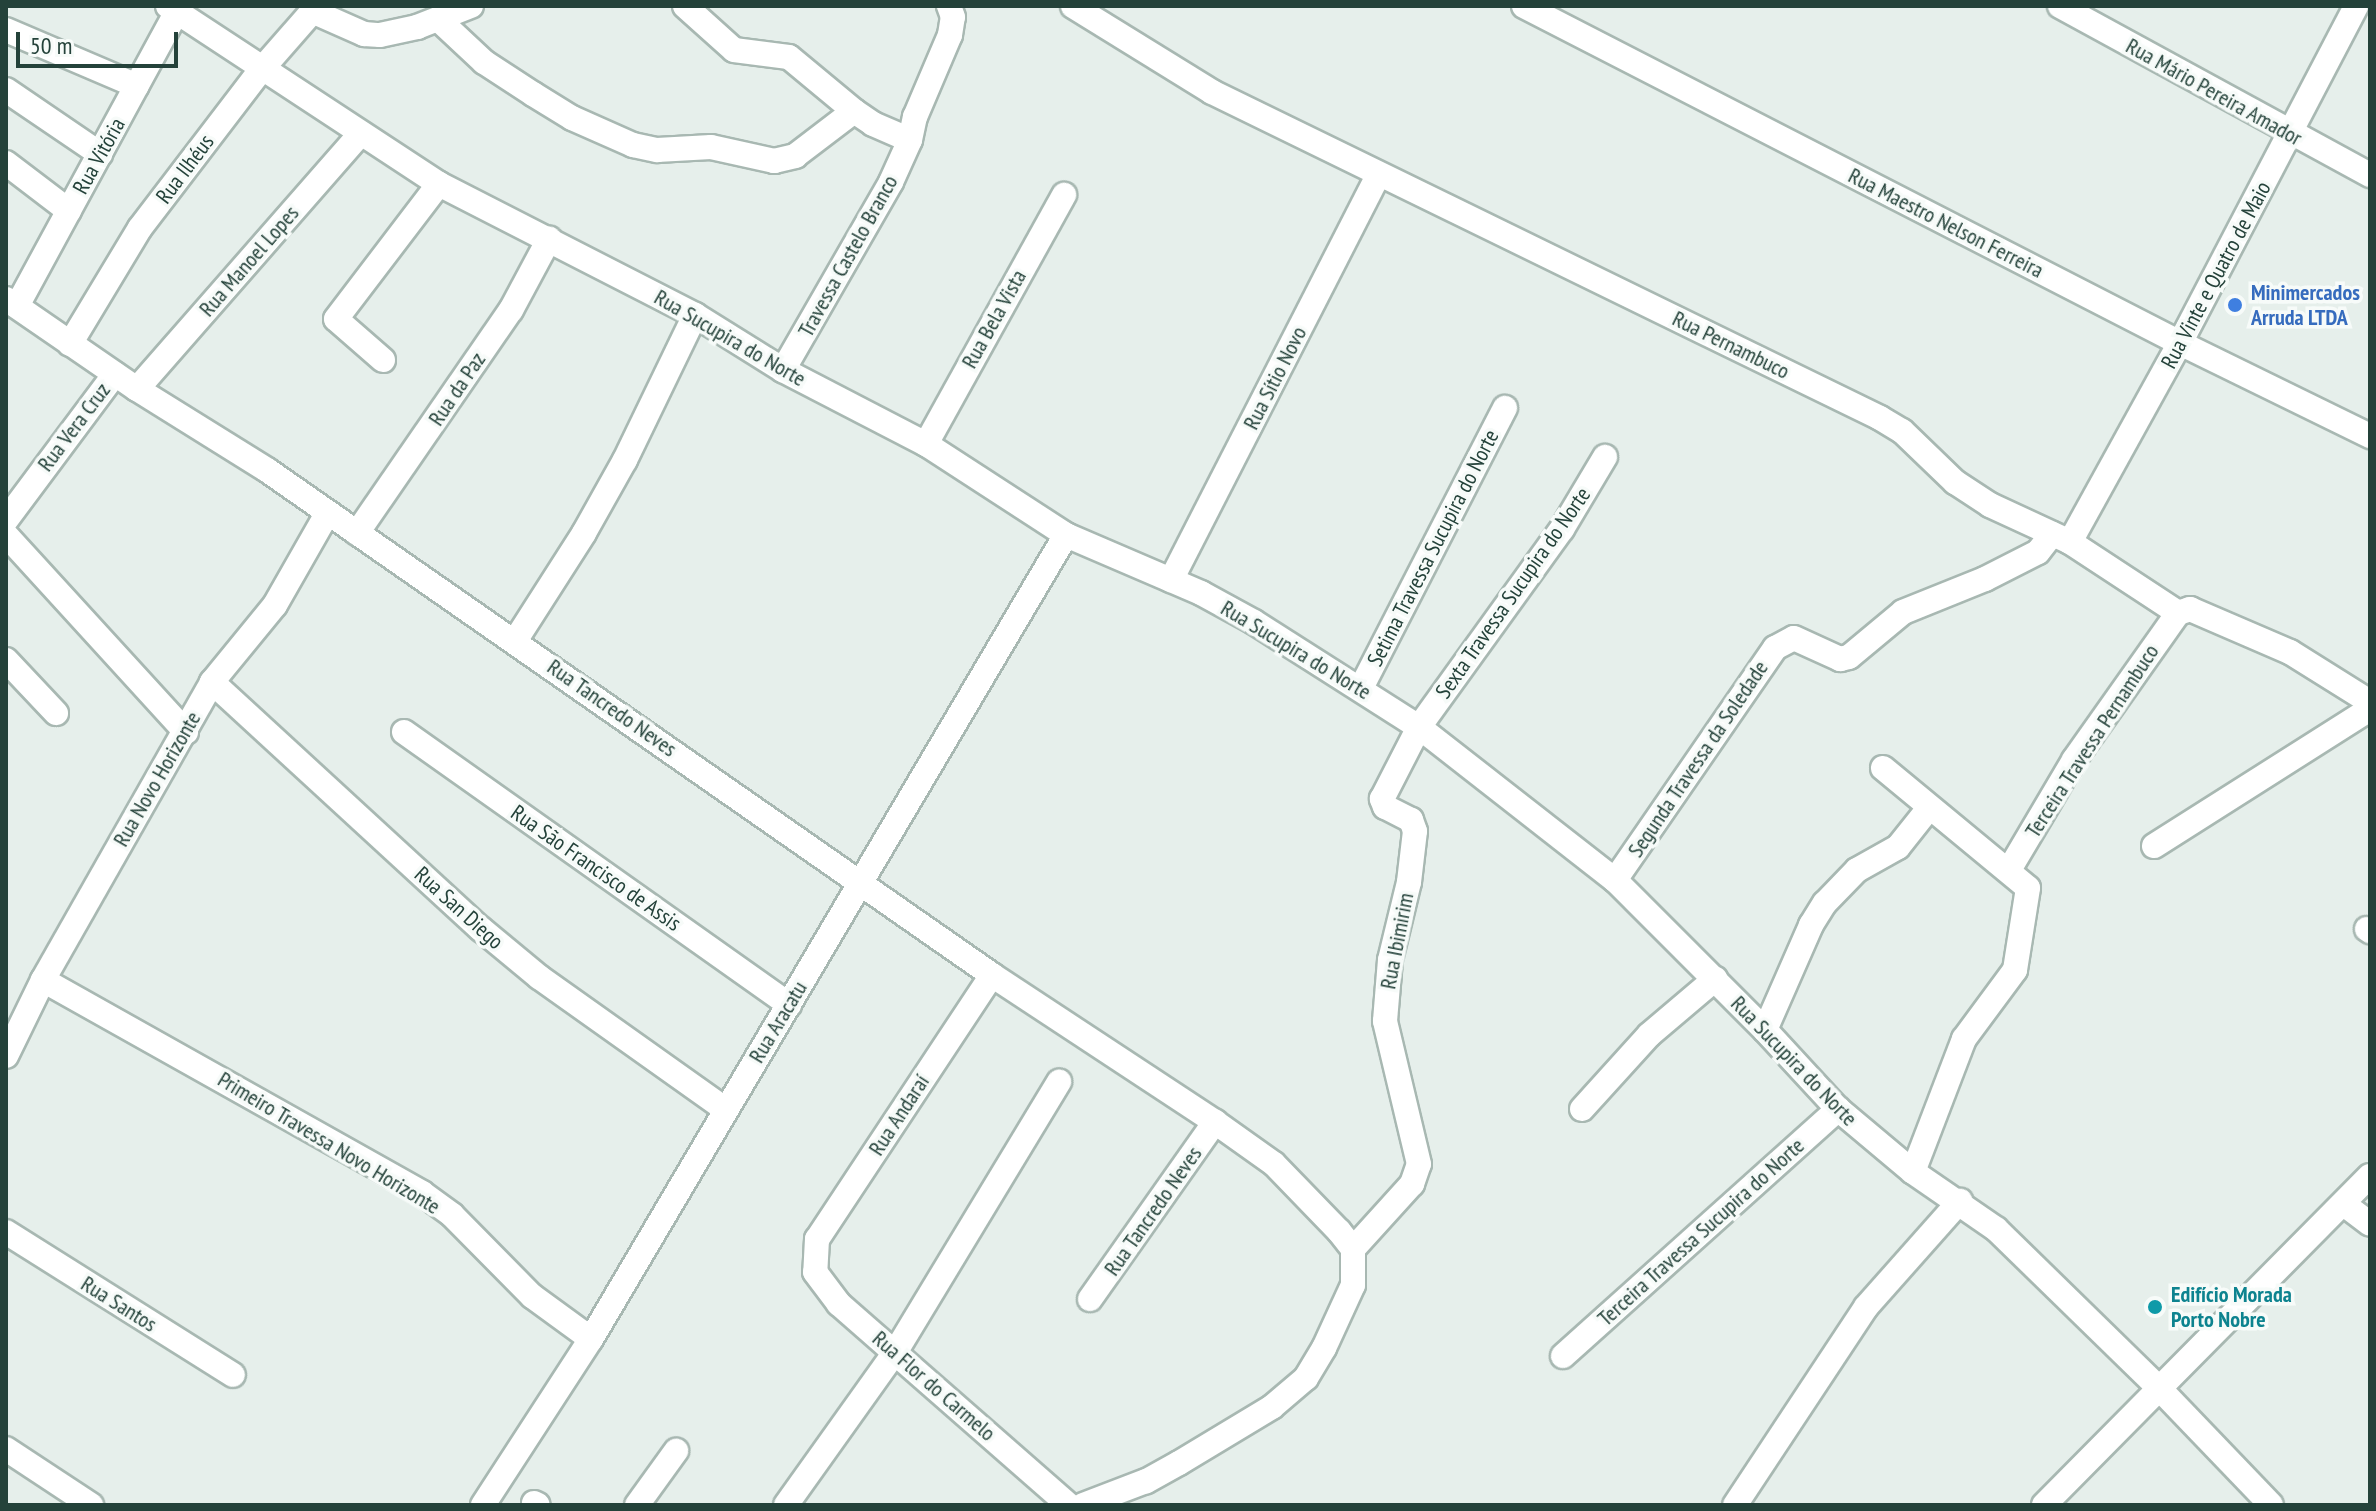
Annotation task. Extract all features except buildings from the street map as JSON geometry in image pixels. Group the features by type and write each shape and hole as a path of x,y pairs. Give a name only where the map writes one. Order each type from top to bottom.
{"street":[{"path":"314,8 374,35 438,19 471,6"},
{"path":"685,6 734,50 789,57 854,111 873,124 910,140"},
{"name":"Travessa Castelo Branco","path":"783,370 891,182 950,35 953,17 949,6"},
{"name":"Rua Pernambuco","path":"1073,6 1212,92 1378,176 1880,418 1902,431 1940,469 1973,495 2061,538 2178,613 2190,609 2199,612 2290,652 2370,702"},
{"name":"Rua Maestro Nelson Ferreira","path":"1524,6 2180,343 2370,436"},
{"name":"Rua Mário Pereira Amador","path":"2060,6 2290,135 2370,175"},
{"name":"Rua Vinte e Quatro de Maio","path":"1829,654 1840,659 1853,656 1903,612 1985,579 2061,538 2180,343 2356,6"},
{"name":"Rua Sucupira do Norte","path":"175,8 261,70 439,184 695,315 783,370 926,444 1066,535 1171,580 1254,622 1419,727 1615,880 1765,1030 1838,1109 1913,1172 1960,1201 1996,1229 2158,1387 2271,1505"},
{"name":"Rua Vitória","path":"11,303 69,211 137,86 175,8"},
{"name":"Rua Ilhéus","path":"70,344 140,228 261,70 314,8"},
{"path":"438,19 484,62 572,118 633,145 657,150 711,147 774,161 795,156 854,111"},
{"path":"6,30 137,86"},
{"path":"6,90 100,154"},
{"name":"Rua Manoel Lopes","path":"137,389 361,133"},
{"path":"6,163 69,211"},
{"name":"Rua Sítio Novo","path":"1171,580 1378,176"},
{"path":"383,360 336,319 439,184"},
{"name":"Rua Bela Vista","path":"926,444 1064,195"},
{"name":"Rua da Paz","path":"357,533 511,310 549,239"},
{"name":"Rua Tancredo Neves","path":"11,303 137,389 267,470 863,882 992,975 1215,1122 1274,1164 1339,1231 1353,1251"},
{"path":"515,641 584,533 625,460 695,315"},
{"name":"Rua Vera Cruz","path":"6,520 115,374"},
{"name":"Setima Travessa Sucupira do Norte","path":"1361,688 1505,408"},
{"name":"Sexta Travessa Sucupira do Norte","path":"1419,727 1554,542 1605,457"},
{"name":"Rua Novo Horizonte","path":"6,1056 43,980 212,682 275,605 327,514"},
{"path":"6,535 186,732"},
{"name":"Rua Aracatu","path":"483,1505 591,1339 1066,535"},
{"name":"Terceira Travessa Pernambuco","path":"2016,875 2074,760 2178,613"},
{"name":"Segunda Travessa da Soledade","path":"1615,880 1775,648 1794,638 1829,654"},
{"path":"6,660 56,713"},
{"name":"Rua San Diego","path":"212,682 481,929 539,977 725,1109"},
{"path":"2154,846 2370,709"},
{"name":"Rua Ibimirim","path":"1353,1251 1418,1174 1418,1152 1385,1021 1390,960 1409,882 1415,831 1411,820 1385,807 1382,799 1419,727"},
{"name":"Rua São Francisco de Assis","path":"404,732 789,1005"},
{"path":"1883,768 2016,875 2028,896 2015,970 1964,1039 1913,1172"},
{"path":"1765,1030 1811,925 1825,903 1857,870 1898,847 1929,808"},
{"name":"Rua Andaraí","path":"815,1259 817,1239 992,975"},
{"path":"1582,1109 1649,1035 1715,979"},
{"name":"Primeiro Travessa Novo Horizonte","path":"43,980 422,1193 468,1231 532,1296 591,1339"},
{"path":"786,1505 896,1351 1059,1082"},
{"name":"Terceira Travessa Sucupira do Norte","path":"1563,1356 1838,1109"},
{"name":"Rua Tancredo Neves","path":"1090,1299 1215,1122"},
{"path":"2044,1505 2158,1387 2345,1205 2370,1176"},
{"path":"1735,1505 1866,1307 1960,1201"},
{"path":"2345,1205 2370,1224"},
{"name":"Rua Santos","path":"6,1232 233,1375"},
{"path":"1083,1505 1146,1481 1290,1395 1306,1378 1347,1301 1353,1285 1353,1251"},
{"name":"Rua Flor do Carmelo","path":"815,1259 815,1272 822,1285 1069,1505"},
{"path":"6,1449 91,1505"},
{"path":"637,1505 676,1451"}],"place":[{"name":"Minimercados Arruda LTDA","path":"2235,305"},
{"name":"Edifício Morada Porto Nobre","path":"2155,1307"}]}
